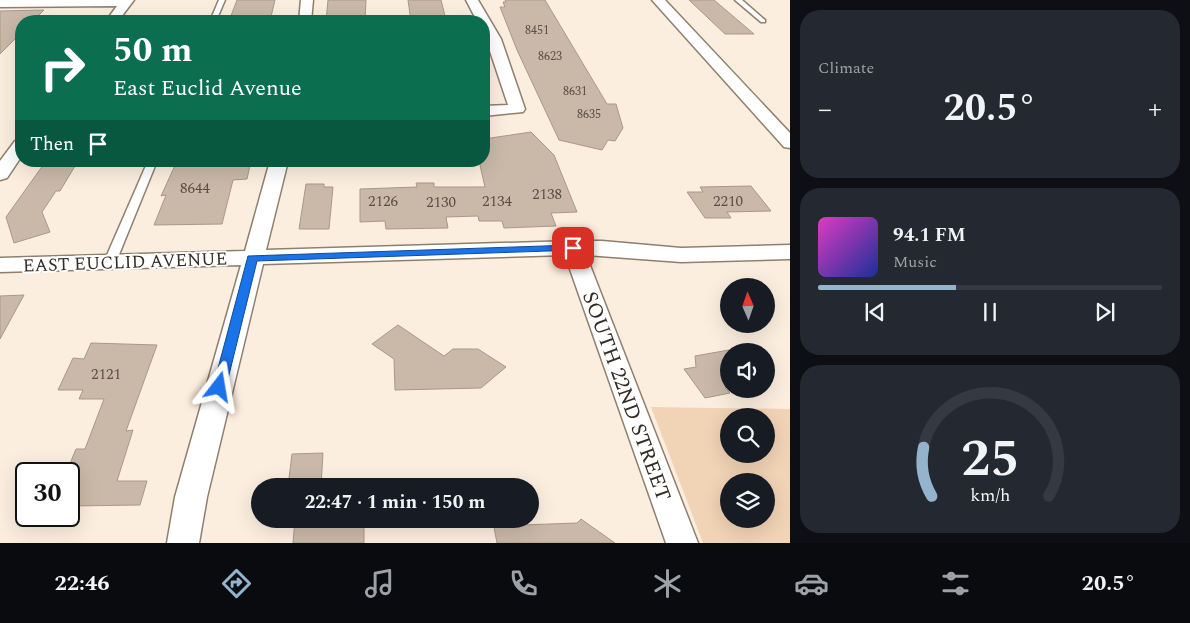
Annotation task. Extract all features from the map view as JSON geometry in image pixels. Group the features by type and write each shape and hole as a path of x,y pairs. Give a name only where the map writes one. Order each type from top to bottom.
{"street":[{"path":"306,15 307,0"},
{"path":"472,0 480,15"},
{"path":"658,0 790,143"},
{"path":"0,3 127,1"},
{"path":"116,15 127,1"},
{"path":"490,33 494,39 517,110 490,111"},
{"path":"0,174 15,153"},
{"path":"183,543 191,497 277,167"},
{"name":"EAST EUCLID AVENUE","path":"0,265 573,248 602,248 681,255 790,252"},
{"name":"SOUTH 22ND STREET","path":"573,248 682,543"}],"lane":[{"path":"216,15 222,0"},
{"path":"738,0 763,21"},
{"path":"110,262 150,167"}],"shaded area":[{"path":"651,407 720,408 720,463 775,463 775,409 790,409 790,543 703,543"}],"building":[{"path":"237,0 275,0 271,15 231,15"},
{"path":"328,0 366,0 365,15 327,15"},
{"path":"408,0 441,0 445,15 410,15"},
{"path":"505,0 545,0 607,104 616,104 623,128 615,141 608,140 602,150 559,140 517,50 500,7 505,7 503,2 506,2"},
{"path":"689,0 714,0 754,34 725,34"},
{"path":"44,10 39,15 15,15 15,39 0,54 0,11"},
{"path":"531,132 554,155 577,212 551,213 556,226 504,228 502,221 479,221 478,216 446,217 448,228 386,229 385,221 360,222 360,189 417,187 416,183 434,183 434,187 485,187 480,167 490,167 490,138"},
{"path":"42,167 74,167 60,191 56,191 42,212 50,232 14,243 6,217"},
{"path":"174,167 250,167 247,179 233,180 222,224 154,225 166,195 161,196"},
{"path":"306,184 324,184 324,187 333,187 329,229 299,229"},
{"path":"751,186 771,211 727,212 731,218 705,218 687,192 703,192 700,187"},
{"path":"24,295 0,339 0,296"},
{"path":"398,325 444,356 453,349 478,349 506,367 481,388 395,390 394,359 372,344"},
{"path":"91,343 157,345 126,431 133,430 117,481 147,481 140,505 80,506 80,462 71,462 76,449 85,449 104,399 79,399 83,390 58,390 73,358 84,359"},
{"path":"720,352 720,395 705,398 684,369 696,367 695,356"},
{"path":"323,453 321,478 289,478 292,454"},
{"path":"581,519 615,543 497,543 494,528 539,528 539,524 577,523"},
{"path":"294,528 364,528 364,543 293,543"}],"route":[{"path":"219,387 252,258 573,248"}]}
